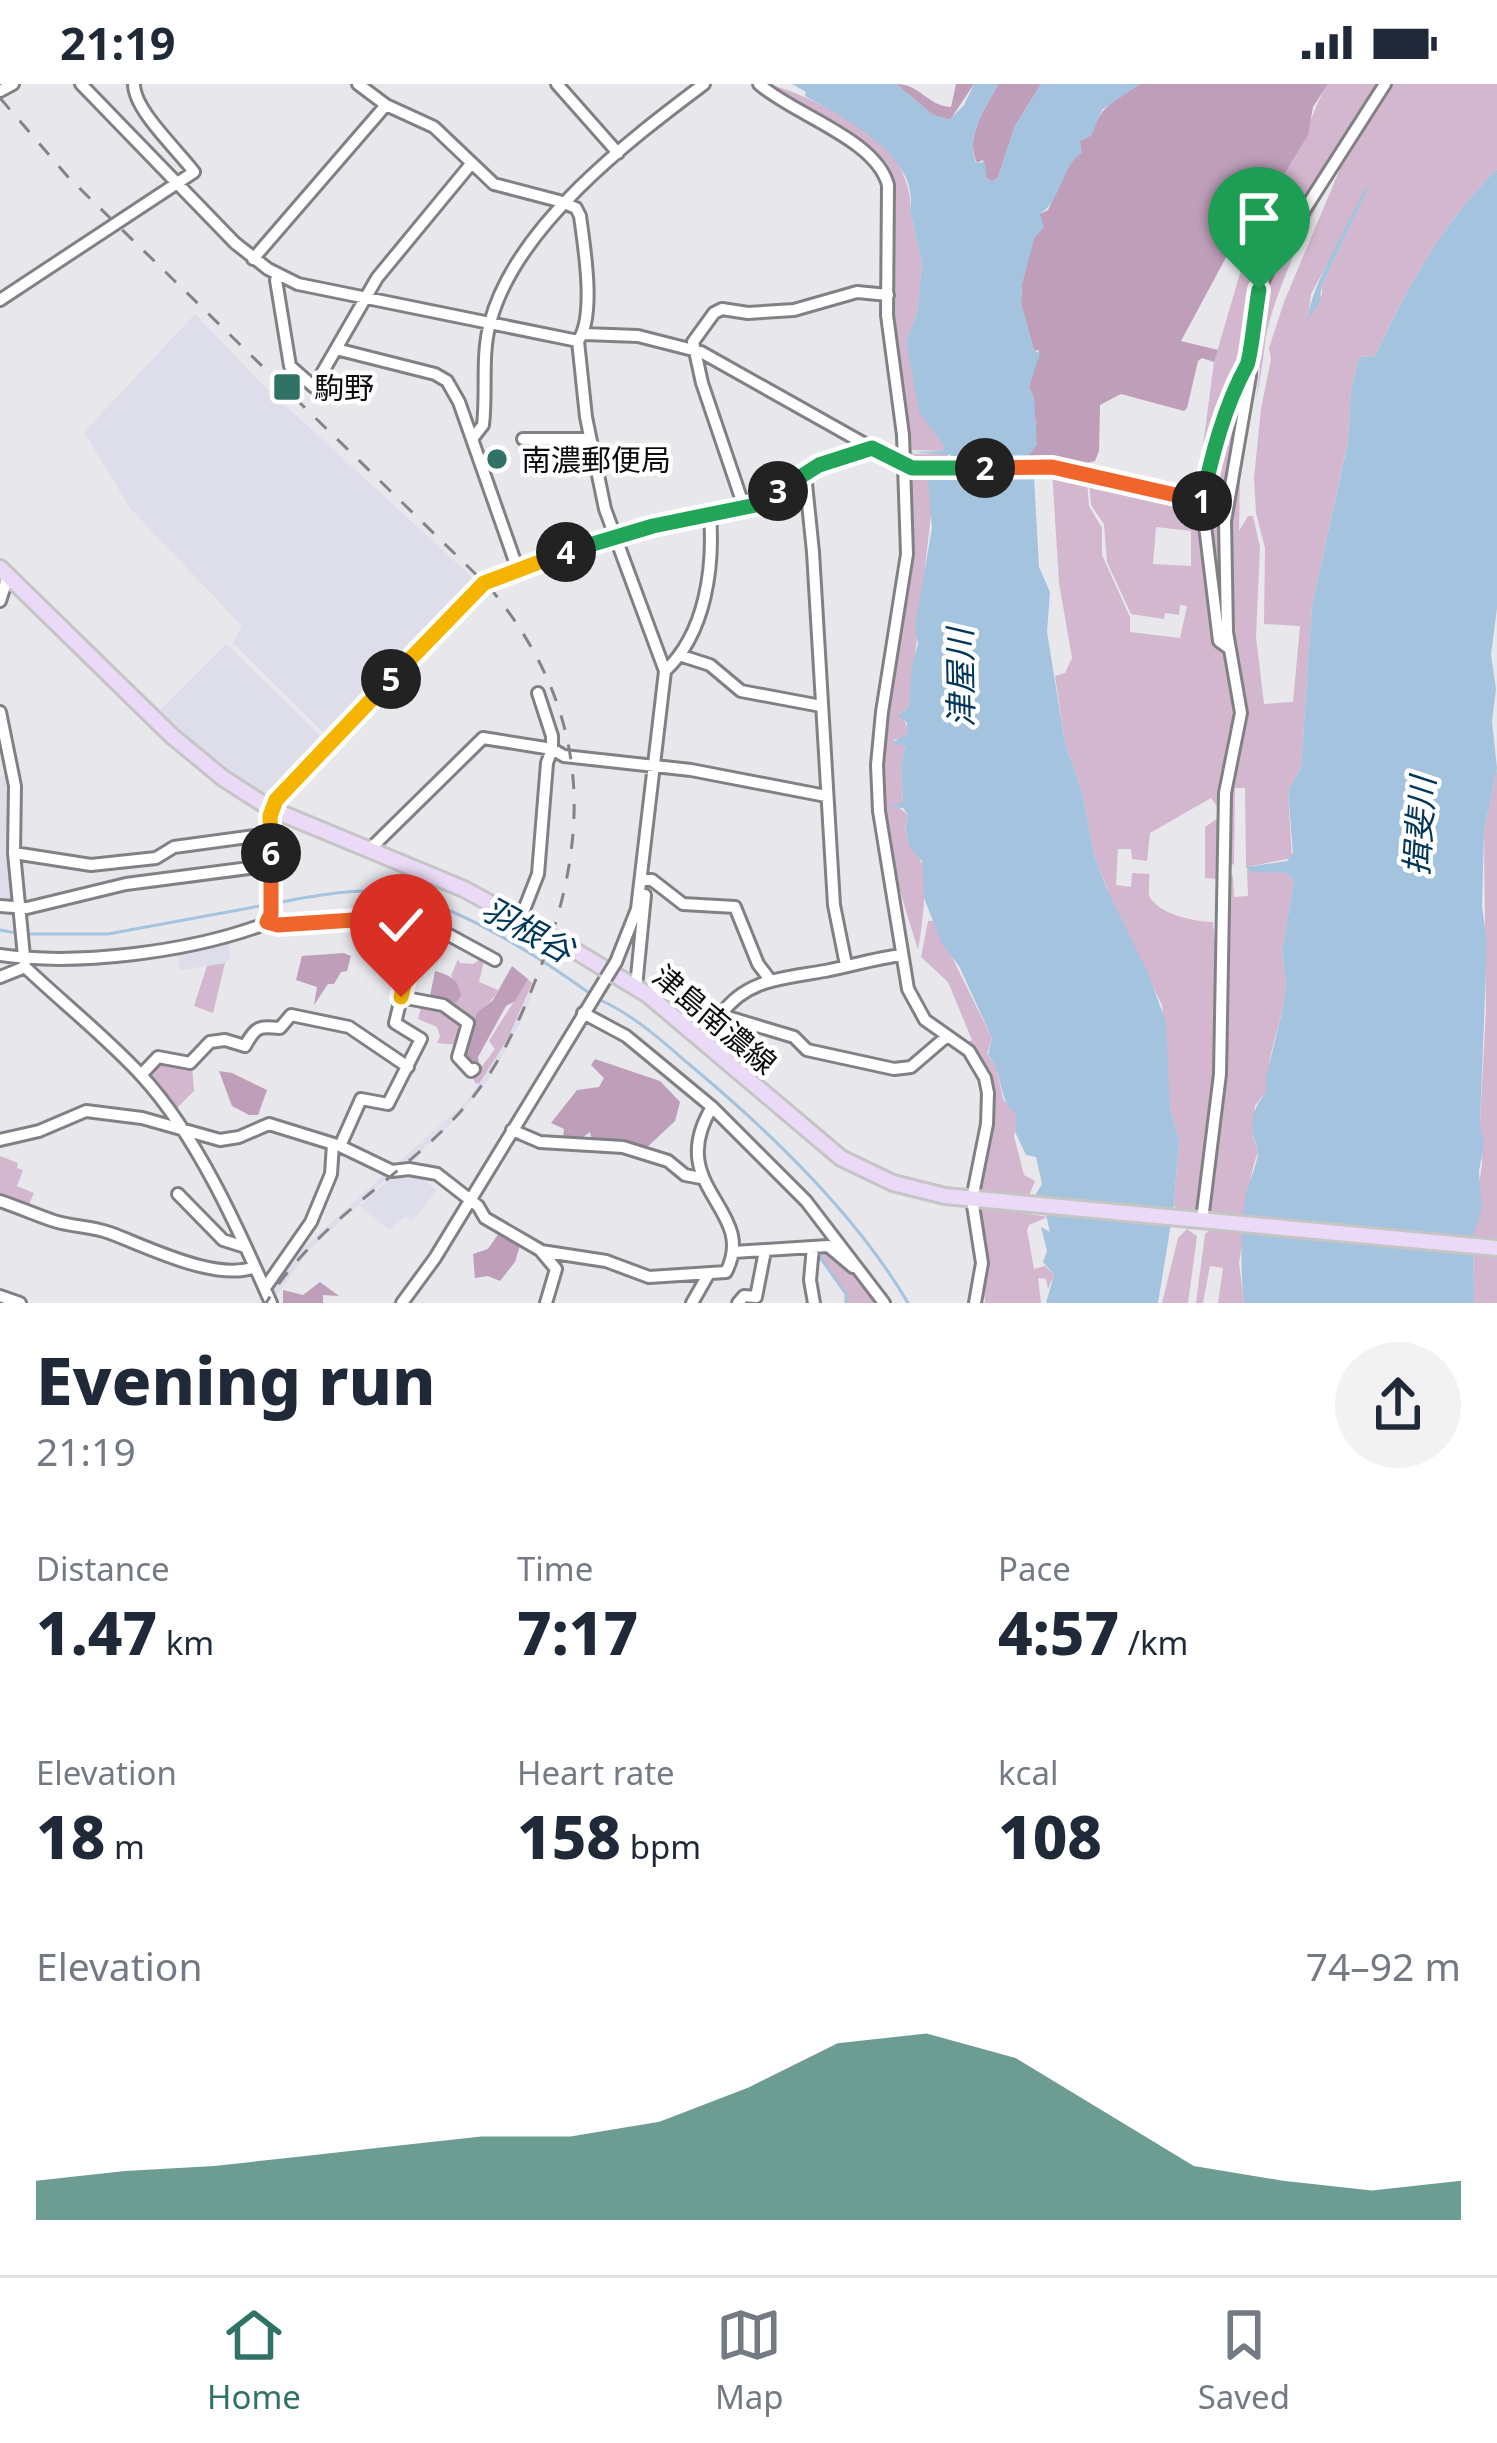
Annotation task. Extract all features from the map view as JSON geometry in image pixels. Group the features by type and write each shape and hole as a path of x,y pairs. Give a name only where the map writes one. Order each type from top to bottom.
{"main road":[{"name":"津島南濃線","path":"4,572 172,736 223,778 271,809 464,889 642,991 841,1158 916,1190 972,1199 1497,1248"}],"street":[{"path":"0,91 13,84"},
{"path":"80,84 253,259 281,277 581,338 638,336 692,348 908,467 1043,467 1202,501"},
{"path":"0,300 194,172 142,112 134,84"},
{"path":"358,84 386,105 434,127 494,184 576,208 587,266 581,338 590,440 605,509 665,671 634,924 616,962 436,1258 402,1303"},
{"path":"557,84 618,153"},
{"path":"472,439 483,425 490,321 510,278 584,180 704,84"},
{"path":"759,84 857,146 885,175 889,197 889,341 908,467 907,554 877,765 883,844 914,1004 926,1020 969,1051 985,1078 987,1124 972,1199 982,1263 975,1303"},
{"path":"1202,1220 1220,1074 1225,793 1241,713 1229,649 1225,520 1252,323 1267,272 1385,84"},
{"path":"253,259 386,105"},
{"path":"281,277 276,280 290,366 314,387 366,296 471,164"},
{"path":"692,348 714,313 722,309 748,313 794,310 857,292 888,295"},
{"path":"692,348 744,507"},
{"path":"336,349 447,381 518,570"},
{"path":"1229,649 1220,641 1202,501 1222,420 1239,374 1249,363"},
{"path":"524,439 590,440"},
{"path":"269,918 271,809 480,586 615,536 756,505 842,455 872,448"},
{"path":"805,474 837,934 846,965"},
{"path":"665,671 679,655 704,603 710,514"},
{"path":"0,602 4,572"},
{"path":"679,655 719,670 741,691 821,706"},
{"path":"520,920 538,874 552,749 538,693"},
{"path":"0,712 25,959 141,1075 178,1126 272,1303"},
{"path":"368,850 483,738 552,749 576,758 653,766 826,796"},
{"path":"14,853 92,865 157,858 175,847 270,834"},
{"path":"0,906 21,913 194,872 272,870"},
{"path":"641,880 645,895 642,991 659,992 794,1037 807,1050 893,1069 911,1066 946,1037"},
{"path":"641,880 652,880 683,904 735,908 770,981"},
{"path":"269,918 278,925 369,919 419,925 438,929 495,960"},
{"path":"0,955 53,961 128,955 254,928 269,918"},
{"path":"265,1288 311,1222 337,1145 361,1099 388,1104 421,1040 395,1023 419,925"},
{"path":"721,1015 739,996 770,981 902,955"},
{"path":"0,977 25,959"},
{"path":"401,997 443,1005 468,1023 458,1057 474,1069"},
{"path":"585,1010 626,1036 712,1107 806,1201 884,1303"},
{"path":"141,1075 158,1057 190,1063 210,1042 225,1040 244,1046 254,1029 266,1024 280,1028 292,1015 349,1027 408,1067"},
{"path":"540,1250 606,1262 649,1277 726,1272 734,1252 730,1225 696,1167 699,1139 712,1107"},
{"path":"0,1140 39,1131 86,1111 178,1126 220,1140 269,1124 337,1145 392,1171 430,1171 470,1199 485,1218 540,1250 556,1269 547,1303"},
{"path":"512,1130 540,1142 623,1148 668,1161 686,1175 701,1178"},
{"path":"178,1194 223,1240 245,1246"},
{"path":"0,1202 219,1269 239,1273 255,1267"},
{"path":"813,1246 814,1303"},
{"path":"734,1252 828,1246 861,1270"},
{"path":"738,1303 744,1297 756,1298 765,1251"},
{"path":"692,1303 708,1275"},
{"path":"0,1296 20,1303"}],"shaded area":[{"path":"762,84 811,100 852,122 885,146 901,169 922,263 917,313 906,341 925,417 945,447 942,451 912,450 913,454 949,453 941,466 912,466 906,459 882,166"},
{"path":"896,84 951,107 956,84 974,84 950,120 933,115"},
{"path":"998,84 1041,84 1015,126 998,177 992,182 986,177 983,160 977,163 973,143"},
{"path":"1140,84 1328,84 1313,107 1308,135 1286,172 1258,198 1181,341 1218,350 1214,362 1198,361 1187,408 1121,394 1100,405 1095,461 1024,461 1036,424 1029,387 1039,350 1034,351 1021,303 1022,283 1040,214 1048,210 1080,141 1109,105"},
{"path":"1328,84 1381,84 1271,257 1201,497 1196,499 1214,362 1248,246 1266,216 1253,208 1293,161"},
{"path":"1387,84 1497,84 1497,169 1427,257 1375,356 1359,357 1348,440 1312,606 1301,767 1288,791 1292,858 1246,867 1245,788 1235,788 1234,864 1227,867 1228,790 1244,716 1233,653 1228,521 1254,380 1240,479 1239,531 1248,516 1253,516 1260,547 1256,637 1264,704 1293,702 1300,626 1264,624 1265,548 1254,478 1269,348 1340,169 1284,278 1268,326 1256,399 1260,368 1253,342 1259,307 1296,224","holes":["1369,186 1322,294 1308,317 1311,294"]},
{"path":"195,314 262,384 476,581 328,737 233,643 242,626 130,508 84,432"},
{"path":"1246,377 1222,520 1224,639 1206,501 1240,379"},
{"path":"909,470 913,474 936,471 909,707 899,714 907,730 902,739 893,740 905,746 903,803 896,805 908,815 907,839 921,860 924,875 918,950 886,845 882,764 910,556"},
{"path":"1052,470 1087,480 1089,506 1102,528 1102,555 1130,617 1130,632 1180,638 1187,606 1180,605 1179,615 1165,613 1164,619 1131,614 1107,562 1104,524 1091,505 1089,481 1199,505 1237,692 1235,744 1224,766 1221,805 1211,798 1150,833 1147,861 1132,859 1131,849 1118,849 1116,885 1131,887 1132,873 1150,874 1153,902 1168,912 1213,922 1217,1032 1200,1213 1180,1216 1174,1205 1179,1139 1170,1109 1162,1005 1116,913 1094,854 1082,792 1065,743 1055,676 1065,673 1072,658 1059,583","holes":["1156,527 1191,531 1191,566 1153,564"]},
{"path":"226,644 324,739 267,797 213,760 160,710"},
{"path":"1497,768 1497,1303 1474,1303 1473,1235 1482,1163 1486,1009 1484,832"},
{"path":"0,776 11,776 15,897 9,900 0,899"},
{"path":"1218,818 1218,930 1216,879 1205,878 1205,827"},
{"path":"1247,870 1286,873 1294,880 1282,951 1286,984 1282,1012 1267,1090 1255,1106 1253,1136 1258,1152 1244,1223 1211,1219 1207,1211 1227,874 1233,876 1234,897 1248,896"},
{"path":"928,921 934,921 992,1038 987,1054 996,1066 1003,1099 1016,1114 1014,1136 1024,1175 1035,1181 1028,1198 983,1194 978,1189 992,1095 966,1043 972,1040 948,982 921,957"},
{"path":"229,938 230,959 225,963 179,970 179,949"},
{"path":"302,956 351,956 347,971 328,984 314,1005 317,987 296,980"},
{"path":"485,956 479,982 498,990 473,1029 433,998 456,1003 460,989 451,976 458,959 473,964"},
{"path":"225,963 213,1013 194,1006 207,966"},
{"path":"512,966 528,979 515,1001 506,1006 478,1057 479,1065 470,1066 463,1056 477,1013 493,1000"},
{"path":"435,971 458,985 461,995 456,1003 430,996"},
{"path":"528,979 532,983 508,1038 479,1084 475,1083 473,1078 495,1049 489,1041"},
{"path":"532,983 536,984 524,1015 488,1081 444,1131 398,1171 391,1169 464,1104 508,1038"},
{"path":"422,1003 442,1007 466,1023 460,1045 437,1043 437,1027 418,1019"},
{"path":"595,1059 660,1081 680,1102 675,1121 643,1151 592,1140 590,1132 579,1140 563,1138 564,1129 551,1123 577,1090 599,1087 604,1078 591,1065"},
{"path":"158,1061 192,1065 194,1091 172,1113 147,1075"},
{"path":"219,1071 267,1090 258,1115 232,1106"},
{"path":"0,1156 23,1170 17,1186 34,1193 27,1209 0,1199"},
{"path":"387,1172 393,1173 309,1250 273,1301 269,1293 304,1247"},
{"path":"413,1172 437,1190 412,1221 405,1216 389,1230 360,1206 394,1175"},
{"path":"978,1209 1048,1217 1027,1230 1034,1269 1045,1266 1054,1275 1048,1289 1046,1279 1038,1278 1041,1303 985,1303"},
{"path":"1187,1229 1197,1236 1188,1303 1162,1303 1178,1238"},
{"path":"501,1230 521,1242 515,1262 500,1281 475,1278 473,1254 488,1249"},
{"path":"1210,1230 1244,1232 1239,1263 1244,1303 1218,1303 1223,1268 1210,1266 1203,1303 1196,1303 1205,1234"},
{"path":"829,1249 861,1276 879,1303 847,1303 847,1294 817,1251"},
{"path":"320,1282 339,1296 323,1295 323,1303 283,1303 283,1290 303,1295"}],"water":[{"name":"津屋川","path":"792,84 896,84 933,115 949,120 964,105 974,84 998,84 973,143 976,163 985,162 986,177 992,182 998,177 1015,126 1041,84 1140,84 1102,110 1091,136 1080,141 1082,153 1040,214 1044,227 1035,237 1022,283 1021,303 1034,350 1040,354 1029,386 1037,445 1023,468 1034,478 1039,567 1050,592 1047,632 1065,743 1082,792 1094,854 1166,1022 1170,1109 1179,1139 1158,1303 1046,1303 1054,1275 1043,1262 1047,1251 1041,1227 1050,1232 1044,1206 1034,1197 1042,1184 1036,1157 1026,1155 1016,1134 1016,1114 988,1055 992,1038 959,966 942,944 924,898 922,861 906,834 908,815 903,808 890,807 903,802 905,746 892,743 907,734 907,723 898,715 909,707 918,644 915,626 932,528 928,480 951,455 912,452 945,447 919,412 906,341 917,313 922,263 904,173 876,141"},
{"name":"揖斐川","path":"1497,169 1497,608 1491,655 1497,768 1484,832 1482,906 1487,942 1480,1124 1484,1143 1479,1171 1482,1209 1473,1235 1474,1303 1244,1303 1244,1210 1258,1153 1252,1121 1267,1090 1282,1012 1286,984 1282,951 1294,880 1286,873 1250,872 1246,867 1287,861 1293,853 1288,791 1301,767 1312,606 1348,441 1351,390 1359,357 1375,356 1427,257"},
{"path":"1370,185 1322,285 1319,304 1308,319 1323,274"}],"waterway":[{"name":"羽根谷","path":"275,903 358,891 410,897 493,932 592,995"},
{"name":"羽根谷","path":"26,934 108,934 265,905"},
{"name":"羽根谷","path":"0,930 16,933"},
{"name":"羽根谷","path":"600,1000 658,1038 780,1145 863,1237 908,1303"},
{"path":"817,1253 846,1294 846,1303"}],"railway":[{"path":"0,98 69,178 490,588 523,633 547,678 563,723 574,816 569,865 541,966 508,1042 462,1110 309,1248 266,1303"}],"place":[{"name":"駒野","path":"287,387"},
{"name":"南濃郵便局","path":"497,459"}],"route":[{"path":"401,997 419,925 369,919 267,922 271,914 271,809 484,583 615,536 756,505 819,465 872,448 912,468 1052,467 1202,501 1222,420 1239,374 1249,363 1259,290"}]}
